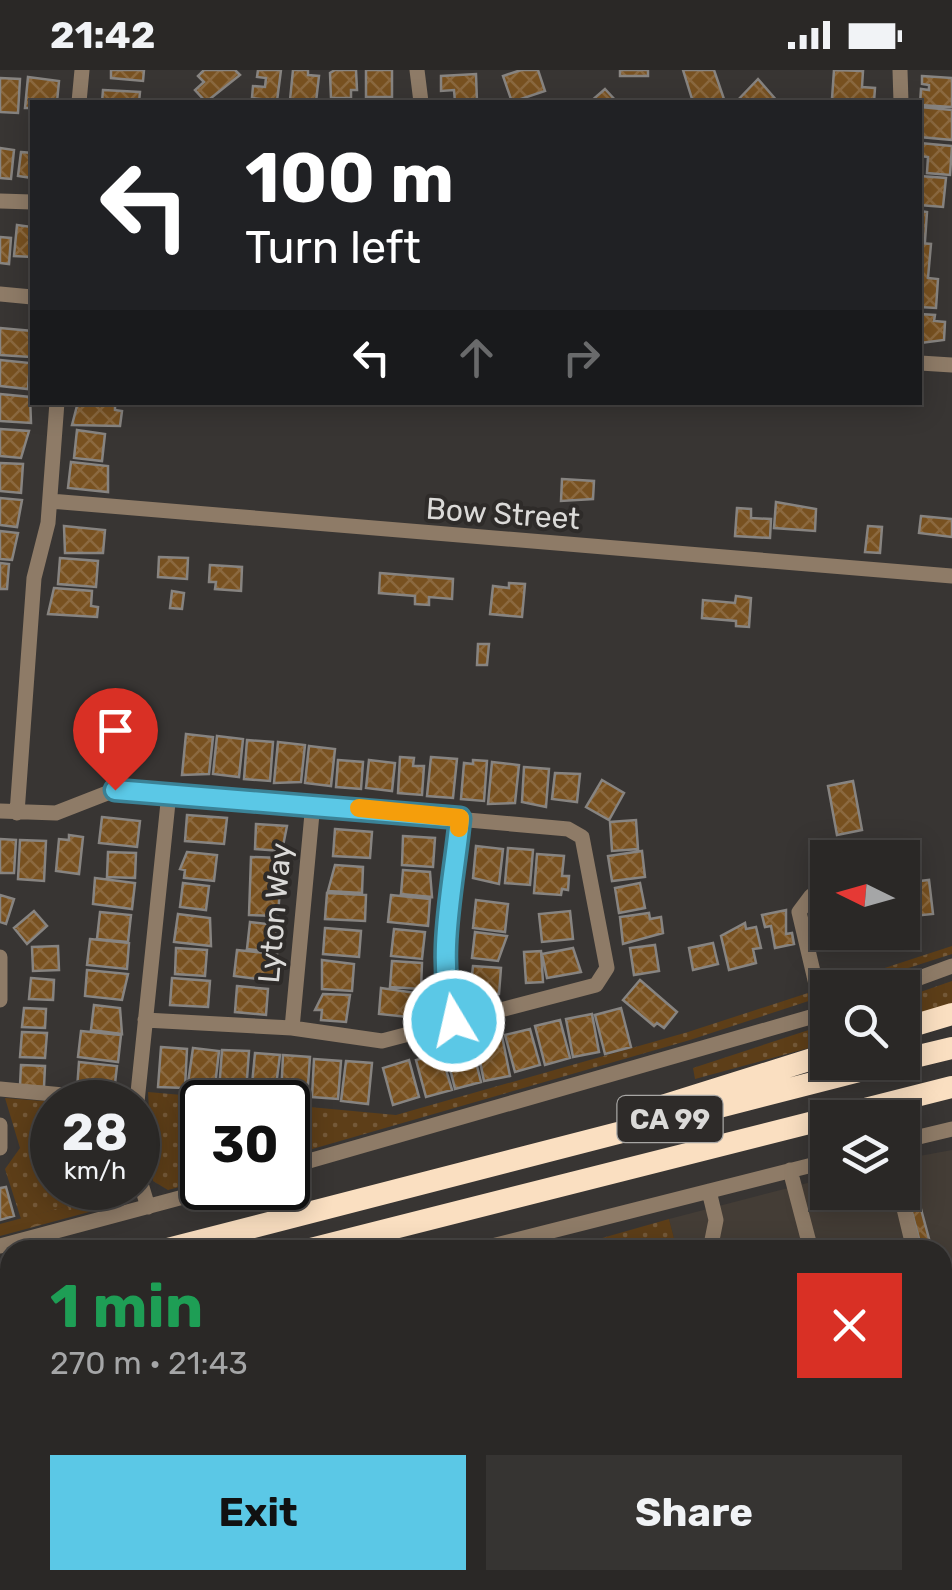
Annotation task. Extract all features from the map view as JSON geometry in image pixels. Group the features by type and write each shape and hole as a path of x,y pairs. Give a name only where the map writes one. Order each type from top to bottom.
{"highway":[{"path":"920,1024 952,1014"},
{"path":"920,1056 952,1048"},
{"path":"446,1176 810,1060"},
{"name":"CA 99","path":"202,1240 823,1080"},
{"name":"CA 99","path":"347,1240 952,1087"}],"street":[{"path":"79,100 82,70"},
{"path":"418,70 420,100"},
{"path":"900,70 902,100"},
{"path":"0,201 30,202"},
{"path":"0,294 30,297"},
{"path":"922,363 952,365"},
{"path":"56,405 50,501 34,578 8,812 56,813 115,790 313,803 568,829 582,836 607,968 596,985 382,1041 292,1028 146,1020"},
{"name":"Bow Street","path":"50,501 952,576"},
{"path":"139,1080 169,793"},
{"name":"Lyton Way","path":"292,1028 313,803"},
{"path":"454,1021 446,995 446,969 460,818"},
{"path":"810,897 800,912 814,970"},
{"path":"0,957 0,1000"},
{"path":"920,978 952,966"},
{"path":"310,1162 810,1017"},
{"path":"0,1089 30,1092"},
{"path":"0,1125 0,1148"},
{"path":"920,1137 952,1129"},
{"path":"515,1240 810,1165"},
{"path":"790,1170 808,1240"},
{"path":"709,1191 716,1220 712,1240"},
{"path":"23,1240 137,1210"},
{"path":"904,1210 912,1240"}],"shaded area":[{"path":"952,1150 952,1240 674,1240 669,1219 810,1182 810,1210 920,1210 920,1156"}],"green space":[{"path":"952,946 952,954 902,970 878,970"},
{"path":"952,981 952,1007 920,1017 920,992"},
{"path":"810,992 810,1001 690,1040 310,1150 310,1107 396,1115 688,1032"},
{"path":"810,1030 810,1048 695,1079 693,1068"},
{"path":"160,1093 180,1095 180,1187 168,1190 160,1185"},
{"path":"5,1098 30,1100 30,1210 54,1210 21,1219 5,1169 20,1148"},
{"path":"52,1210 96,1210 0,1236 0,1224"},
{"path":"669,1219 674,1240 595,1240"}],"building":[{"path":"111,70 144,70 143,81 111,78"},
{"path":"204,70 235,70 240,75 209,100 195,90 204,82 198,76"},
{"path":"258,70 281,70 277,100 252,98 253,86 265,87 266,78 257,77"},
{"path":"293,70 308,70 308,75 319,76 316,100 290,100"},
{"path":"356,70 357,90 351,90 351,98 331,98 330,73"},
{"path":"366,70 392,70 392,97 366,97"},
{"path":"538,70 545,91 511,100 503,76"},
{"path":"620,70 648,70 648,76 620,76"},
{"path":"683,70 714,70 724,100 692,100"},
{"path":"834,70 863,71 862,87 875,88 874,100 832,99"},
{"path":"476,74 477,100 455,100 454,90 441,91 441,76"},
{"path":"922,76 952,78 952,107 922,105 921,89 929,90 929,85 922,84"},
{"path":"28,77 59,81 57,100 30,100 30,108 25,108"},
{"path":"0,78 20,79 18,113 0,112"},
{"path":"758,79 776,100 738,100"},
{"path":"605,89 615,100 592,100"},
{"path":"103,90 140,92 139,100 102,100"},
{"path":"922,107 952,110 952,140 922,137"},
{"path":"922,143 952,146 950,175 927,173 928,157 922,156"},
{"path":"0,148 14,150 11,179 0,178"},
{"path":"21,152 30,153 30,178 18,176"},
{"path":"922,176 946,178 943,207 922,205"},
{"path":"922,211 927,212 922,241"},
{"path":"17,225 30,227 30,257 14,256"},
{"path":"0,237 11,238 9,264 0,263"},
{"path":"922,243 931,244 928,278 938,279 936,308 922,307"},
{"path":"922,314 935,315 934,321 945,322 944,340 922,343"},
{"path":"0,328 30,331 30,357 0,355"},
{"path":"0,360 30,363 28,389 0,386"},
{"path":"0,394 30,397 31,423 0,421"},
{"path":"77,405 115,405 115,410 122,411 120,426 72,425"},
{"path":"0,429 29,431 21,458 0,456"},
{"path":"77,430 105,434 102,461 74,458"},
{"path":"71,462 108,466 108,492 68,488"},
{"path":"0,463 23,464 21,493 0,491"},
{"path":"562,479 594,481 593,499 561,501"},
{"path":"0,498 22,500 17,527 0,525"},
{"path":"776,502 816,509 815,531 774,528"},
{"path":"737,508 751,509 751,518 771,519 770,538 735,536"},
{"path":"921,516 952,519 952,537 919,533"},
{"path":"64,526 105,530 103,553 65,553"},
{"path":"868,526 882,527 880,553 865,552"},
{"path":"0,531 18,533 12,560 0,559"},
{"path":"159,557 188,558 187,579 158,577"},
{"path":"60,558 98,561 96,587 58,584"},
{"path":"0,563 9,564 7,589 0,589"},
{"path":"210,565 242,567 241,591 215,589 216,582 209,582"},
{"path":"380,573 453,579 452,599 429,597 429,605 415,604 415,596 379,593"},
{"path":"509,583 525,584 522,617 490,614 493,586 509,588"},
{"path":"54,588 92,591 91,606 98,607 97,617 48,614"},
{"path":"172,591 184,593 182,609 170,608"},
{"path":"736,596 751,598 749,627 736,626 736,621 702,618 703,600 735,603"},
{"path":"478,644 489,644 487,665 477,665"},
{"path":"186,734 213,737 209,774 182,775"},
{"path":"217,736 243,739 239,777 213,774"},
{"path":"247,740 273,742 270,781 244,779"},
{"path":"278,742 305,745 301,782 274,783"},
{"path":"309,746 335,749 331,786 305,783"},
{"path":"400,757 414,758 413,766 424,766 422,795 398,793"},
{"path":"431,757 457,759 453,798 427,796"},
{"path":"338,760 363,762 361,789 336,787"},
{"path":"369,760 395,763 392,791 366,788"},
{"path":"473,760 487,761 484,801 461,799 464,763 473,764"},
{"path":"492,762 519,765 515,803 488,804"},
{"path":"524,767 549,769 546,807 522,802"},
{"path":"555,773 580,774 577,802 552,799"},
{"path":"602,780 624,793 609,820 586,807"},
{"path":"853,781 862,830 837,835 828,786"},
{"path":"187,815 227,818 224,844 185,841"},
{"path":"102,817 140,821 137,847 99,843"},
{"path":"636,820 638,849 612,851 610,822"},
{"path":"256,824 287,826 282,851 255,849"},
{"path":"335,829 372,832 370,858 333,856"},
{"path":"69,835 83,837 79,874 56,871 59,839 69,840"},
{"path":"403,836 435,838 433,867 402,865"},
{"path":"0,839 16,840 14,873 0,873"},
{"path":"20,840 46,841 44,881 18,879"},
{"path":"476,846 503,849 499,884 473,878"},
{"path":"508,848 533,850 530,885 505,883"},
{"path":"642,851 645,877 612,881 608,856"},
{"path":"108,852 136,853 135,878 107,877"},
{"path":"187,852 217,855 214,881 184,878 185,870 180,869"},
{"path":"537,854 564,856 562,876 569,876 568,890 562,889 561,895 534,893"},
{"path":"251,857 282,858 278,916 249,915"},
{"path":"335,865 363,867 362,893 328,891"},
{"path":"403,870 430,872 432,897 401,894"},
{"path":"95,878 135,883 132,909 93,904"},
{"path":"929,880 933,914 920,915 920,881"},
{"path":"183,883 209,886 206,910 180,907"},
{"path":"640,883 645,908 619,913 615,888"},
{"path":"327,893 366,895 365,921 325,919"},
{"path":"0,895 14,899 6,924 0,922"},
{"path":"391,895 430,899 428,926 388,922"},
{"path":"476,900 508,904 505,932 473,928"},
{"path":"786,910 786,934 792,933 794,944 775,948 771,926 765,927 762,915"},
{"path":"34,911 47,926 27,944 14,928"},
{"path":"570,911 573,939 542,942 539,914"},
{"path":"100,912 131,915 128,942 97,939"},
{"path":"649,913 650,919 661,917 663,933 623,944 620,917"},
{"path":"178,914 210,918 211,946 174,942"},
{"path":"250,922 276,925 277,952 247,949"},
{"path":"745,923 746,929 756,927 761,948 753,949 756,963 729,970 721,936"},
{"path":"325,928 361,931 359,957 323,954"},
{"path":"394,929 425,932 422,959 391,956"},
{"path":"475,932 507,936 498,961 472,958"},
{"path":"90,939 129,943 127,969 87,965"},
{"path":"713,943 718,964 693,970 689,948"},
{"path":"655,945 659,971 634,975 630,948"},
{"path":"58,946 59,970 33,971 32,947"},
{"path":"176,948 207,950 205,976 175,974"},
{"path":"573,948 581,972 547,978 542,954"},
{"path":"237,950 277,954 274,981 234,976"},
{"path":"541,951 543,982 526,983 524,952"},
{"path":"322,960 354,964 352,991 322,989"},
{"path":"392,961 422,963 421,989 390,987"},
{"path":"473,966 501,968 499,994 465,992 466,974 472,975"},
{"path":"87,970 128,974 122,1000 85,996"},
{"path":"31,978 54,980 53,1000 29,999"},
{"path":"172,978 210,981 208,1007 170,1005"},
{"path":"640,980 677,1012 664,1028 657,1023 654,1026 623,1000"},
{"path":"237,986 268,989 266,1015 235,1012"},
{"path":"381,988 416,993 419,1018 379,1014"},
{"path":"323,994 350,995 346,1022 321,1020 322,1010 315,1010"},
{"path":"94,1005 120,1008 122,1034 91,1030"},
{"path":"24,1008 46,1009 45,1028 22,1027"},
{"path":"621,1008 631,1047 605,1054 595,1015"},
{"path":"592,1014 599,1052 573,1057 566,1019"},
{"path":"560,1020 570,1058 545,1065 535,1026"},
{"path":"530,1029 540,1065 515,1072 505,1035"},
{"path":"81,1031 121,1035 118,1062 78,1057"},
{"path":"22,1032 47,1033 45,1058 20,1057"},
{"path":"502,1036 510,1076 484,1081 476,1042"},
{"path":"472,1046 481,1082 455,1089 446,1052"},
{"path":"161,1047 187,1049 185,1080 180,1080 180,1088 160,1087"},
{"path":"193,1048 219,1051 216,1080 188,1080"},
{"path":"222,1050 249,1051 247,1080 220,1080"},
{"path":"255,1053 280,1055 277,1080 252,1080"},
{"path":"441,1053 452,1090 426,1097 416,1060"},
{"path":"283,1055 310,1057 308,1080 282,1080"},
{"path":"314,1059 341,1061 338,1099 312,1097"},
{"path":"409,1060 419,1097 393,1105 383,1068"},
{"path":"346,1061 372,1063 368,1104 341,1101"},
{"path":"79,1062 117,1066 115,1080 78,1080"},
{"path":"21,1065 45,1066 44,1080 30,1080 30,1086 20,1086"},
{"path":"6,1187 14,1216 0,1220 0,1188"},
{"path":"920,1205 929,1240 919,1240 911,1210 920,1210"}],"slow traffic":[{"path":"359,808 460,818 459,828"}],"route":[{"path":"115,790 313,803 460,818 446,969 446,995 454,1021"}]}
